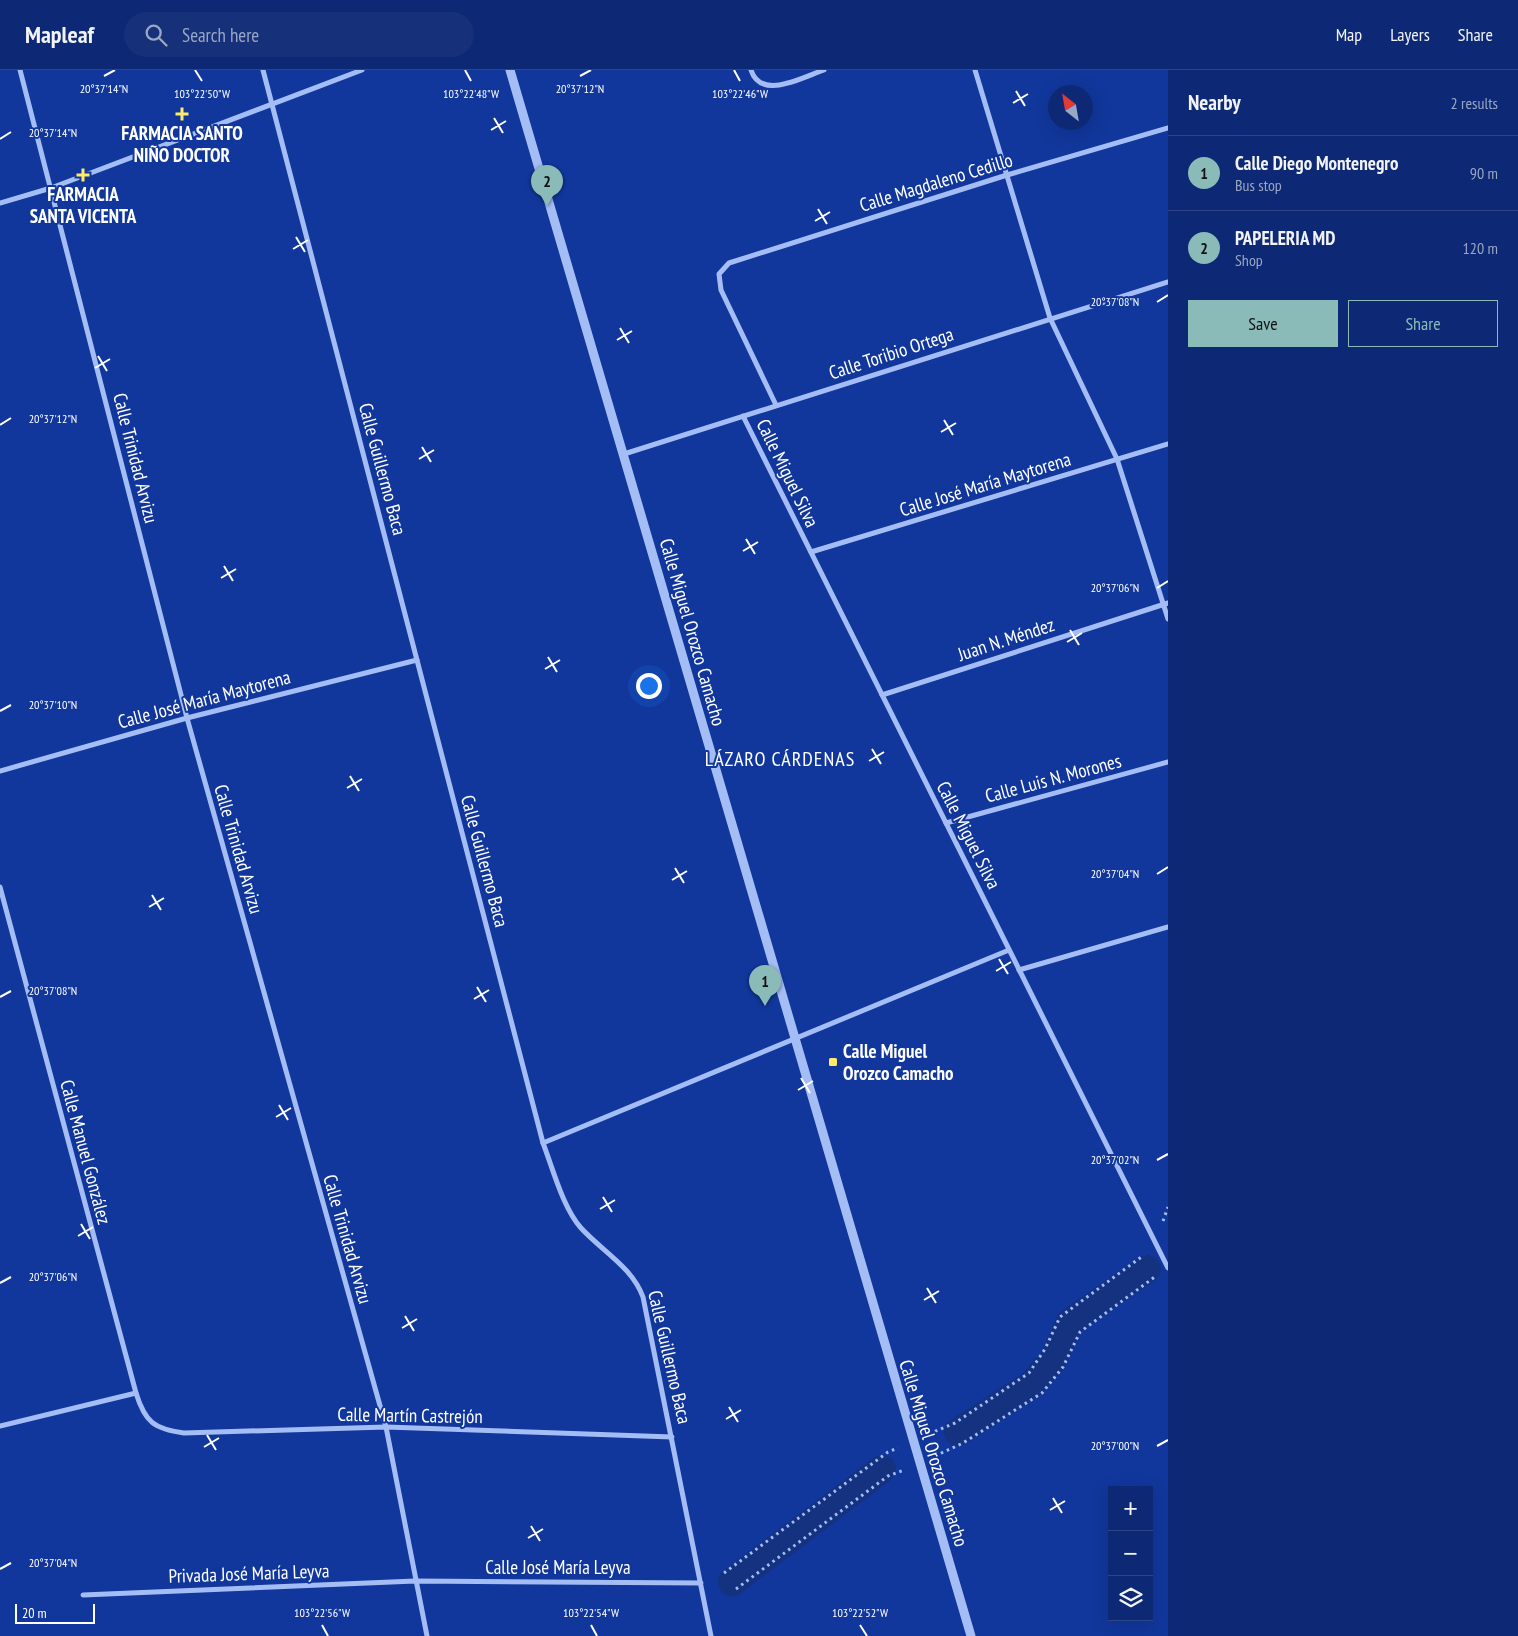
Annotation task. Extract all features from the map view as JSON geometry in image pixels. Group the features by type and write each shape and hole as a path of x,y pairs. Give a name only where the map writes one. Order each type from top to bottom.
{"street":[{"name":"Calle Trinidad Arvizu","path":"20,70 187,718 386,1428 427,1636"},
{"name":"Calle Guillermo Baca","path":"263,70 543,1143 572,1215 581,1228 632,1276 638,1286 672,1436 711,1636"},
{"path":"0,203 51,188 362,70"},
{"name":"Calle Miguel Orozco Camacho","path":"510,70 971,1636"},
{"path":"750,70 756,80 766,86 776,85 824,70"},
{"path":"975,70 1050,318 1117,459 1166,604 1168,619"},
{"name":"Calle Magdaleno Cedillo","path":"719,274 728,263 1007,175 1168,128"},
{"name":"Calle Miguel Silva","path":"719,274 721,290 776,406"},
{"name":"Calle Toribio Ortega","path":"624,454 1168,282"},
{"name":"Calle Miguel Silva","path":"743,416 1168,1268"},
{"name":"Calle José María Maytorena","path":"811,552 1168,444"},
{"name":"Juan N. Méndez","path":"882,695 1166,604"},
{"name":"Calle José María Maytorena","path":"0,771 187,718 417,660"},
{"name":"Calle Luis N. Morones","path":"946,823 1168,762"},
{"name":"Calle Manuel González","path":"0,887 136,1393 141,1410 150,1422"},
{"path":"1019,970 1168,928"},
{"path":"543,1143 1010,950"},
{"path":"0,1426 136,1393"},
{"name":"Calle Martín Castrejón","path":"150,1422 165,1430 184,1433 386,1428 672,1436"},
{"name":"Calle José María Leyva","path":"415,1581 701,1583"},
{"name":"Privada José María Leyva","path":"83,1595 415,1581"}],"path":[{"path":"724,1573 888,1452 955,1423 1029,1373 1045,1349 1060,1317 1156,1245 1168,1207"},
{"path":"736,1589 888,1476 963,1443 1042,1393 1063,1367 1080,1332 1168,1268"}],"waterway":[{"path":"958,1432 1032,1384 1053,1360 1070,1322 1147,1269"},
{"path":"732,1582 882,1469"}],"place":[{"name":"FARMACIA SANTO NIÑO DOCTOR","path":"182,114"},
{"name":"FARMACIA SANTA VICENTA","path":"83,175"},
{"name":"PAPELERIA MD","path":"547,206"},
{"name":"Calle Diego Montenegro","path":"765,1006"},
{"name":"Calle Miguel Orozco Camacho","path":"833,1062"}],"district":[{"name":"LÁZARO CÁRDENAS","path":"780,759"}]}
